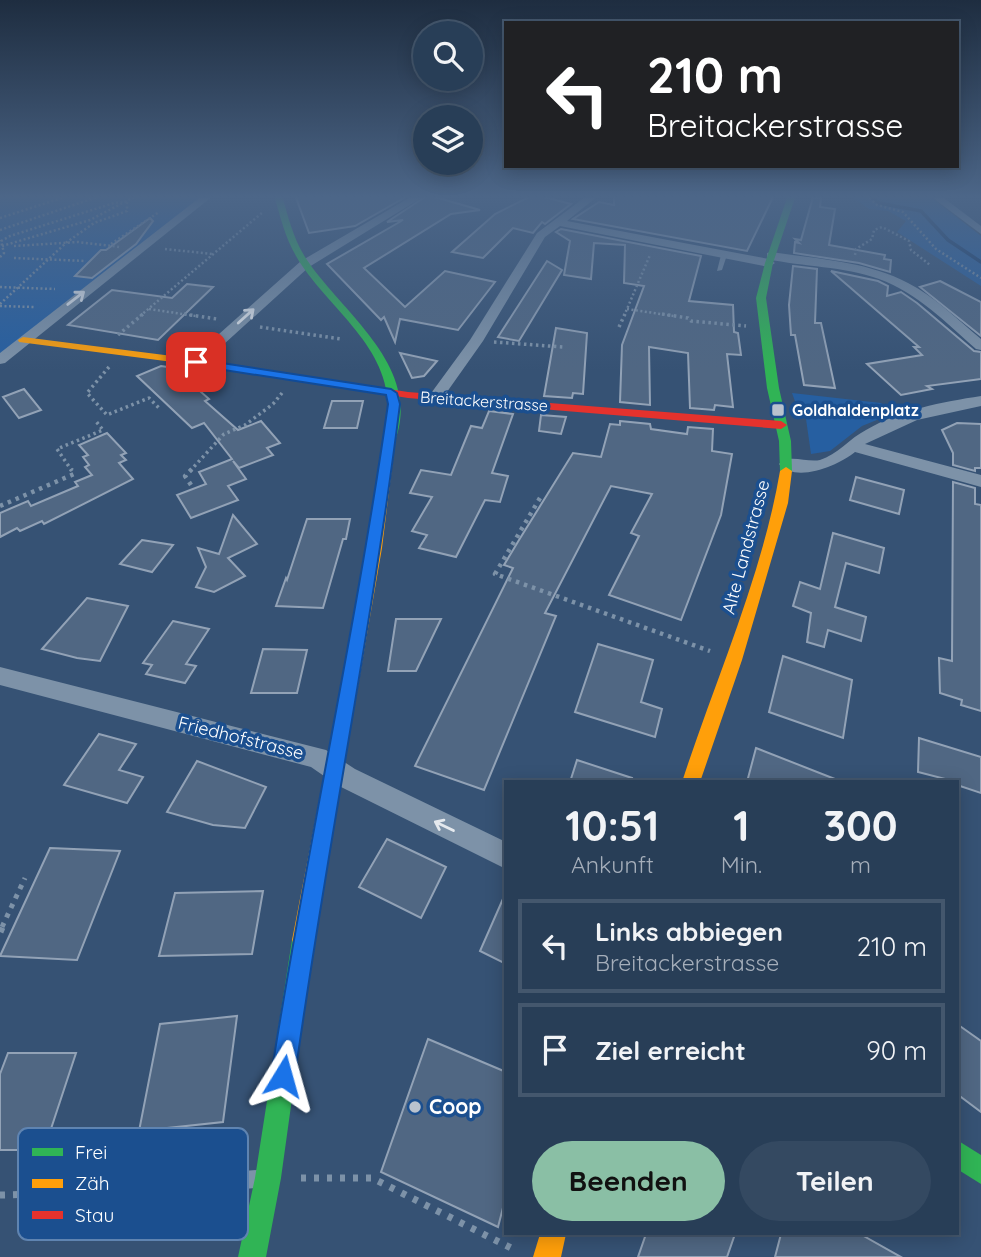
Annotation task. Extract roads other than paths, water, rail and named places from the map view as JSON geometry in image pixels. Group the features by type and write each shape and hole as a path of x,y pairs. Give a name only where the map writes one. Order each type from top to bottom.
{"street":[{"path":"0,360 133,254"},
{"path":"252,1257 268,1178 306,923 380,510 394,404 383,363 372,344 305,264 300,254"},
{"path":"196,362 305,264 322,254"},
{"path":"437,396 476,341 527,254"},
{"path":"723,254 862,271 898,283 917,293 981,346"},
{"name":"Alte Landstrasse","path":"692,780 734,660 781,503 787,464 761,298 772,254"},
{"name":"Breitackerstrasse","path":"23,340 196,362 391,393 781,425"},
{"path":"787,464 815,467 833,462 872,433 906,419 981,401"},
{"path":"853,446 981,481"},
{"name":"Friedhofstrasse","path":"3,681 317,758 346,777 504,855"},
{"path":"959,1154 981,1171"},
{"path":"547,1257 553,1235"}],"lane":[{"path":"719,270 723,254"},
{"path":"248,1180 268,1178"}],"waterway":[{"path":"968,254 981,262"}],"place":[{"name":"Goldhaldenplatz","path":"778,410"},
{"name":"Coop","path":"415,1107"}]}
